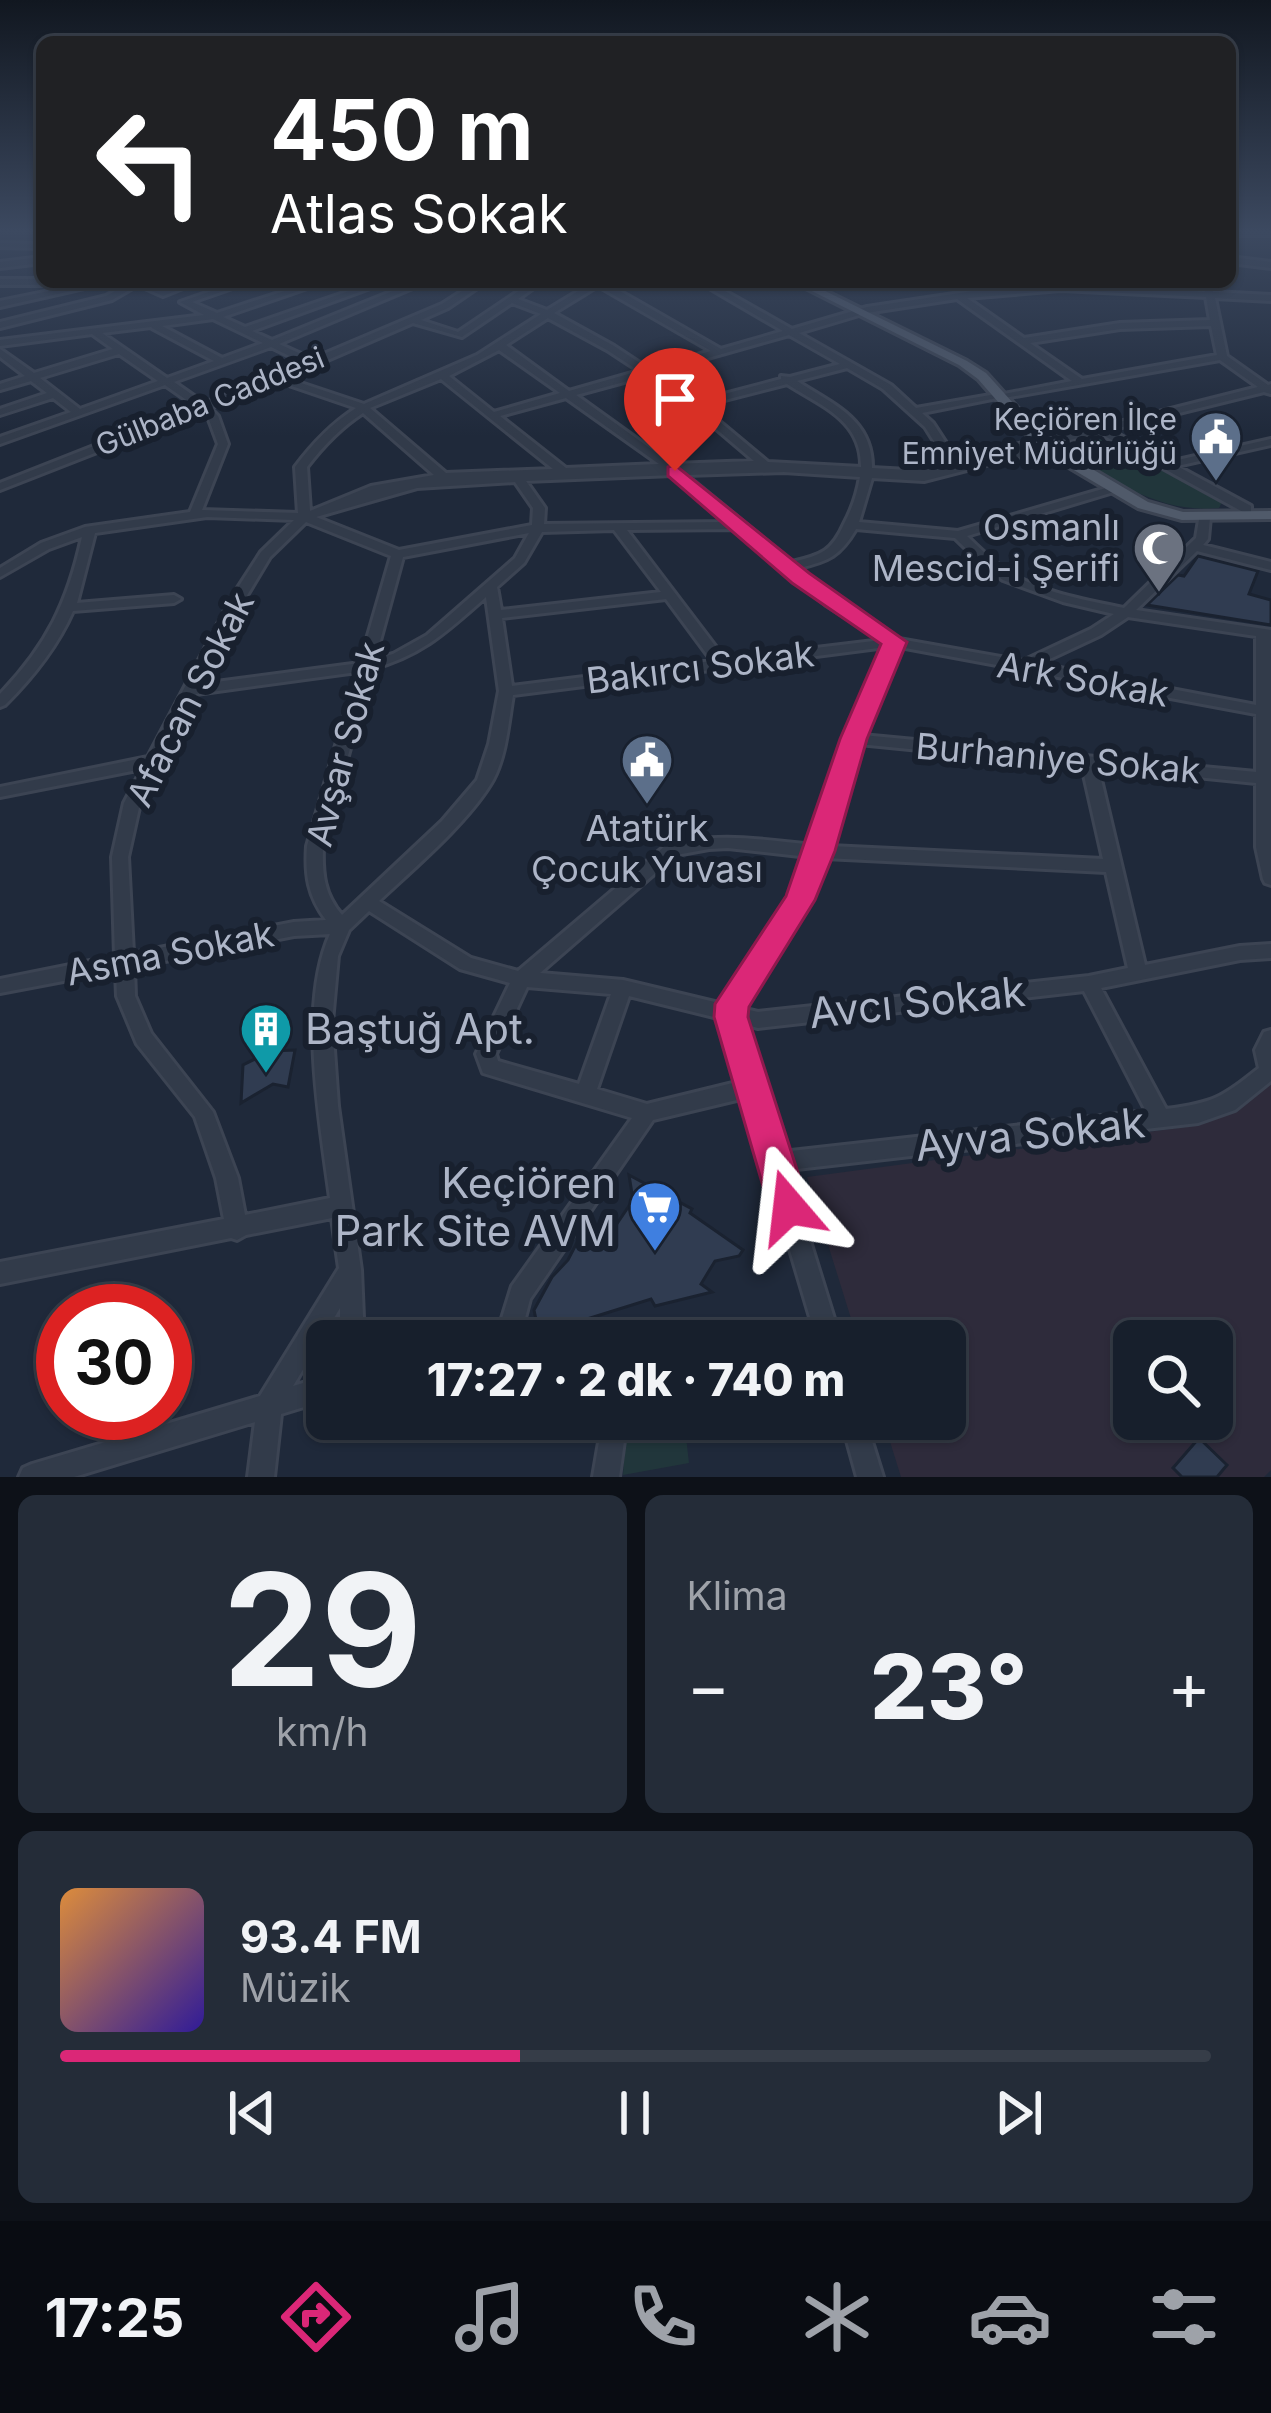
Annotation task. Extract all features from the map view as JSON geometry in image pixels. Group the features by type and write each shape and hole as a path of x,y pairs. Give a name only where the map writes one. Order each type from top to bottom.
{"main road":[{"path":"837,298 963,363 1003,396 1045,443 1143,506 1204,517 1271,511"},
{"path":"1045,443 1148,502 1182,511 1271,511"}],"street":[{"path":"0,304 30,298"},
{"path":"0,325 103,298"},
{"path":"196,298 184,302 310,362"},
{"path":"0,343 218,316 274,298"},
{"path":"243,331 335,298"},
{"path":"0,441 391,298"},
{"path":"423,298 445,306"},
{"name":"Gülbaba Caddesi","path":"0,487 277,378 457,298"},
{"path":"412,320 454,337 518,298"},
{"path":"304,517 301,467 335,426 361,406 442,375 500,345 572,298"},
{"path":"626,298 718,351"},
{"path":"730,298 848,364 917,411 956,467"},
{"path":"494,415 864,311 946,298"},
{"path":"961,298 1082,382"},
{"path":"1210,298 1222,357 1269,389"},
{"path":"514,301 551,311 694,405 764,464"},
{"path":"1022,340 1120,326 1214,323"},
{"path":"152,324 220,361"},
{"path":"94,331 212,416 223,444 195,514"},
{"path":"500,345 671,468 831,602 895,642 854,739 800,900 732,1004 731,1017 823,1320"},
{"path":"0,387 118,351"},
{"path":"917,411 1222,357"},
{"path":"3,358 80,413"},
{"path":"694,405 848,364"},
{"path":"442,375 562,470"},
{"path":"277,378 361,406 443,477"},
{"path":"785,378 858,429 866,443 869,473 850,525 829,555 789,567"},
{"path":"304,517 375,488 443,477 671,468 908,473 956,467 1269,389"},
{"path":"0,412 54,394"},
{"path":"1102,430 1247,509"},
{"path":"1168,465 1271,442"},
{"path":"4,566 88,530 195,514 304,517 416,485 764,464 924,478 956,473 1045,443"},
{"path":"191,690 364,667 398,657 432,638 520,560 538,528 539,508 518,478"},
{"path":"850,525 958,535 1113,489"},
{"path":"304,517 398,554 538,528 742,525"},
{"name":"Afacan Sokak","path":"237,1230 227,1178 203,1112 144,1038 126,995 120,857 133,803 191,690 265,555 304,517"},
{"path":"1020,668 1096,632 1128,611 1202,539 1204,517"},
{"path":"617,526 724,667"},
{"path":"0,702 8,685 64,624 88,530"},
{"path":"958,535 1002,574 1026,586 1128,611 1267,633 1264,847 1271,879"},
{"path":"1193,546 1271,566"},
{"name":"Avşar Sokak","path":"341,926 318,903 314,862 398,554"},
{"path":"351,1320 323,1022 329,956 341,926 448,825 484,782 497,744 506,691 491,588"},
{"path":"495,615 671,595"},
{"path":"70,607 174,599"},
{"name":"Bakırcı Sokak","path":"506,691 895,642"},
{"name":"Ark Sokak","path":"895,642 1267,710"},
{"name":"Burhaniye Sokak","path":"854,739 1263,778"},
{"path":"0,792 154,761"},
{"path":"1089,761 1138,973"},
{"path":"753,1088 647,1113 490,1067 486,1054 521,979 671,850 695,842 1113,866"},
{"name":"Avcı Sokak","path":"368,902 466,964 521,979 623,987 758,1020 1089,983 1271,951"},
{"name":"Asma Sokak","path":"0,986 293,929 341,926"},
{"path":"1089,983 1161,1120"},
{"path":"585,1094 623,987"},
{"path":"1270,1070 1265,1049 1271,1038"},
{"name":"Ayva Sokak","path":"776,1162 1161,1120 1228,1104 1270,1070"},
{"path":"513,1320 520,1294 647,1113"},
{"path":"0,1274 342,1206"},
{"path":"261,1477 270,1402 350,1270"},
{"path":"32,1477 306,1393"},
{"path":"607,1477 612,1440"},
{"path":"860,1440 871,1477"}],"shaded area":[{"path":"1271,1078 1271,1470 1264,1477 901,1477 890,1440 966,1440 966,1320 851,1320 807,1177 1193,1126 1235,1111"}],"green space":[{"path":"1101,439 1222,502 1219,508 1156,500 1064,449"},
{"path":"626,1440 686,1440 689,1463 623,1475"}],"building":[{"path":"1198,556 1258,571 1249,594 1271,600 1271,625 1147,605 1178,575 1184,576"},
{"name":"Baştuğ Apt.","path":"295,1050 288,1087 273,1084 241,1103 243,1065 271,1051"},
{"name":"Keçiören Park Site AVM","path":"629,1175 692,1209 690,1213 743,1250 739,1256 715,1261 701,1284 712,1292 655,1306 651,1299 584,1320 536,1320 534,1310 584,1229 616,1225 633,1200"},
{"path":"1197,1440 1227,1465 1217,1477 1182,1477 1173,1468"}],"place":[{"name":"Keçiören İlçe Emniyet Müdürlüğü","path":"1216,483"},
{"name":"Osmanlı Mescid-i Şerifi","path":"1159,594"},
{"name":"Atatürk Çocuk Yuvası","path":"647,806"},
{"name":"Baştuğ Apt.","path":"266,1075"},
{"name":"Keçiören Park Site AVM","path":"655,1253"}],"route":[{"path":"675,471 800,578 895,642 854,739 800,900 732,1004 731,1017 789,1207"}]}
